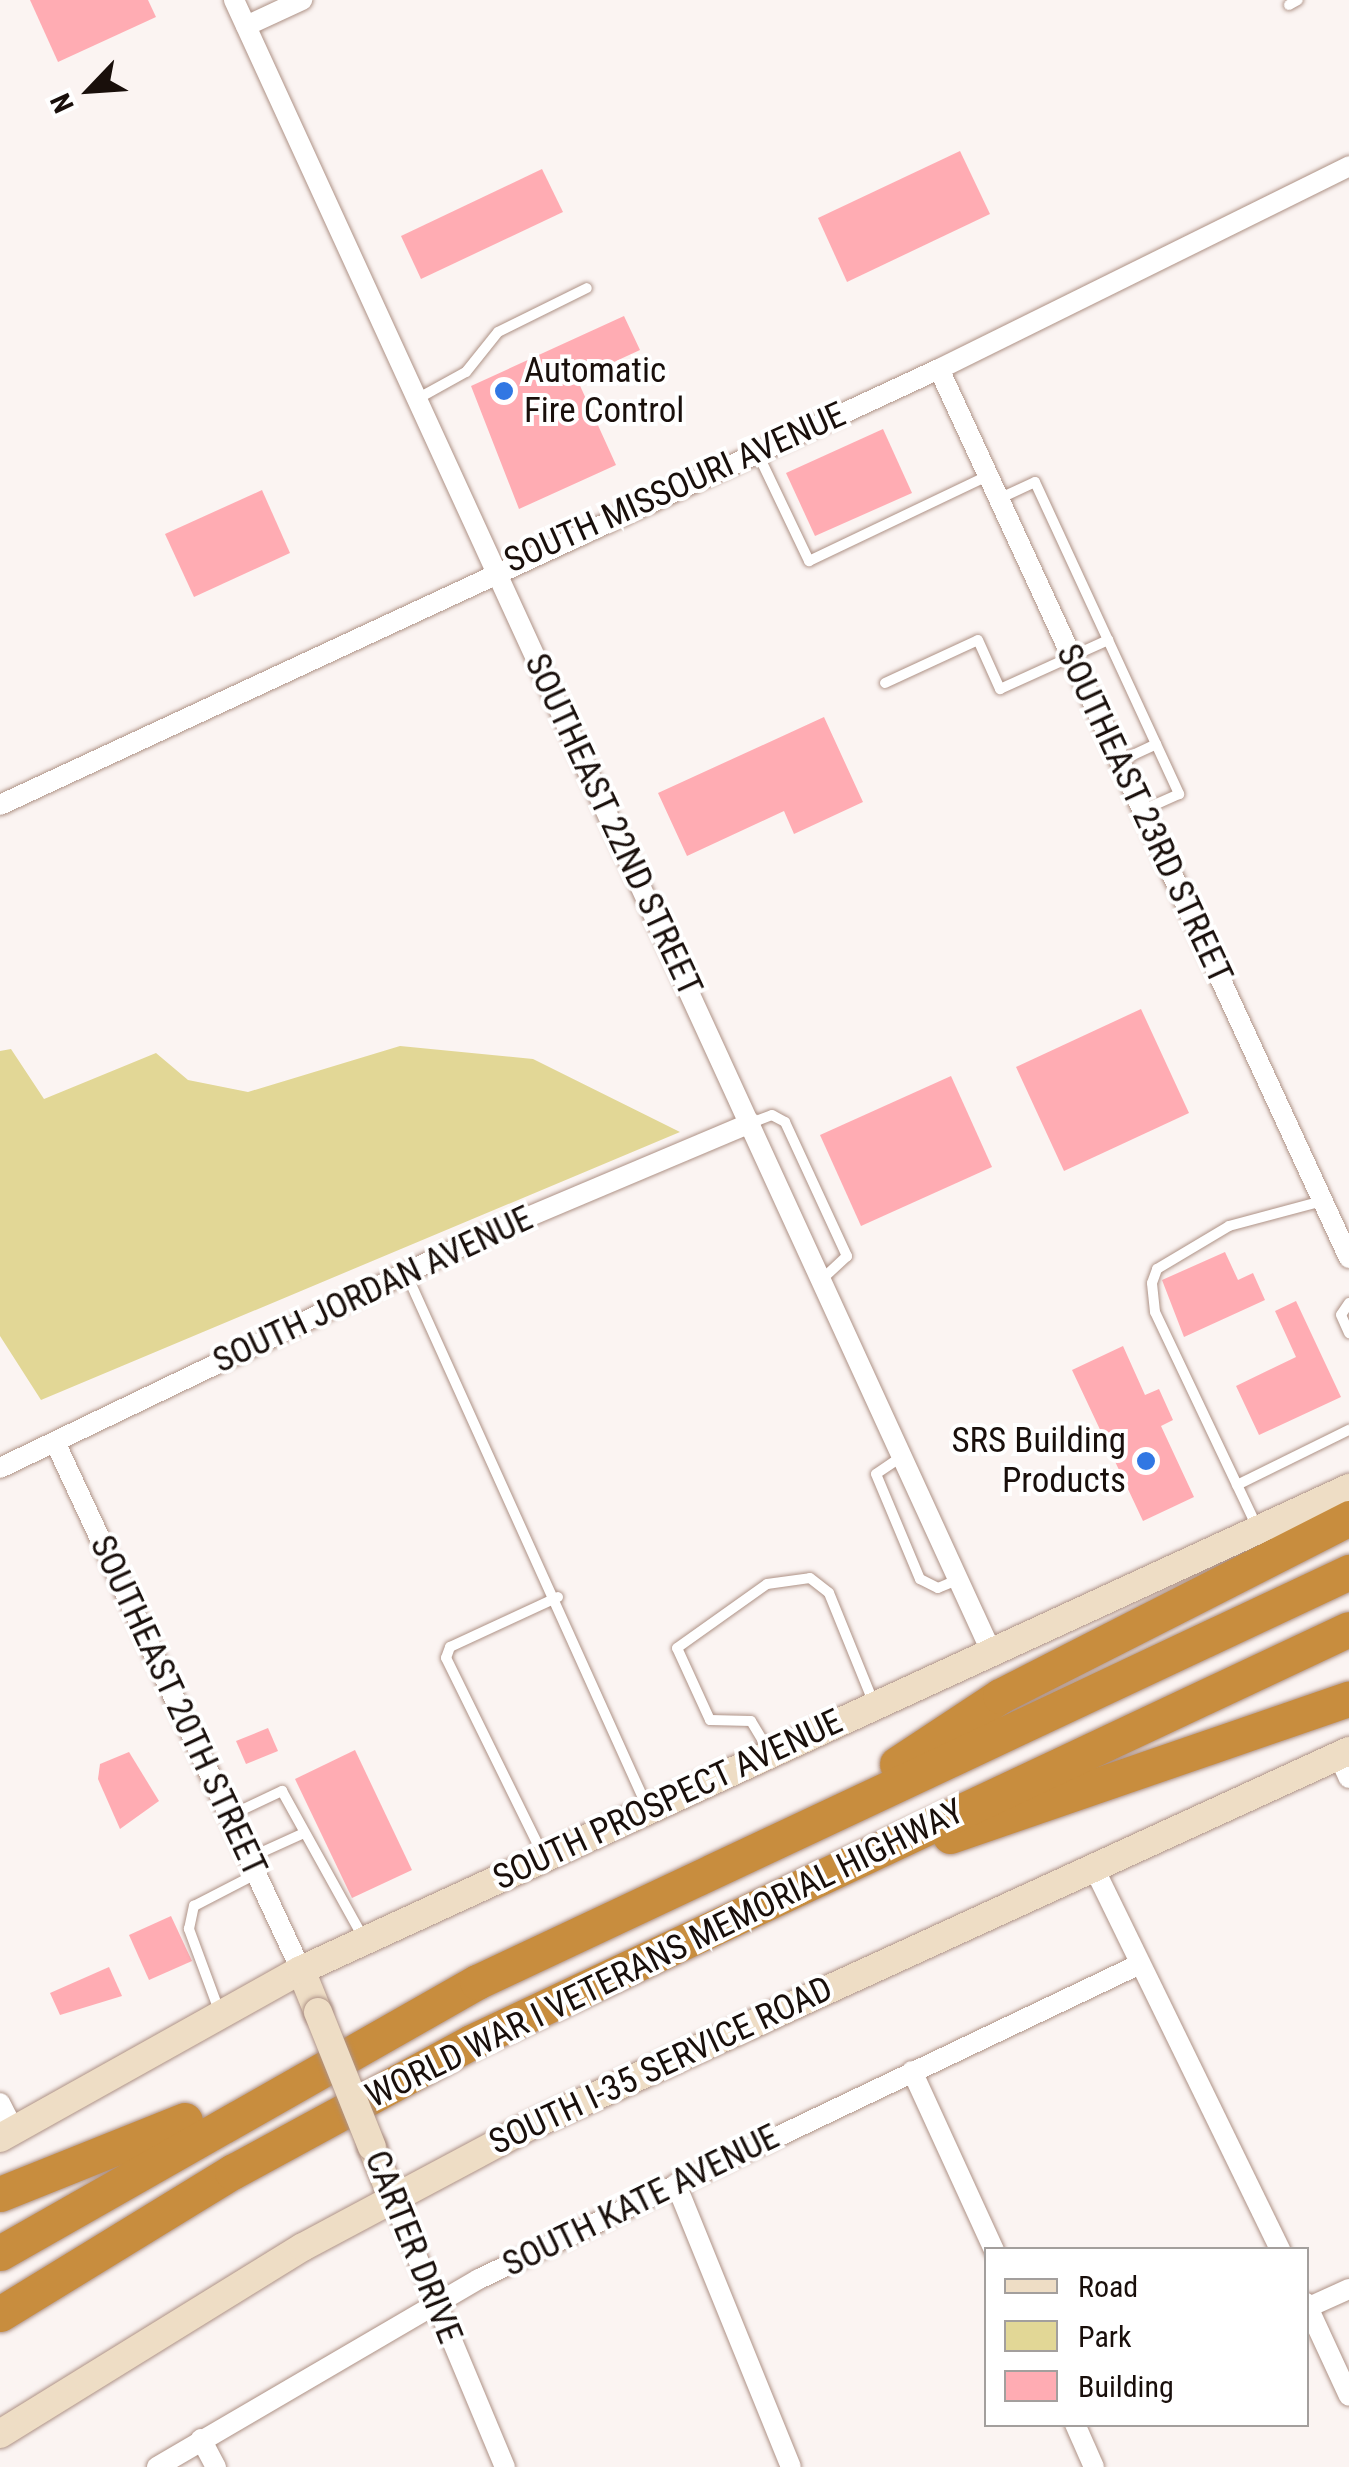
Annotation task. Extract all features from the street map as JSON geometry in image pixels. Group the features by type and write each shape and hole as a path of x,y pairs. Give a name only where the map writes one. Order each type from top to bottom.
{"highway":[{"path":"805,1826 1000,1696 1349,1518"},
{"name":"WORLD WAR I VETERANS MEMORIAL HIGHWAY","path":"0,2253 298,2077 805,1826 1349,1572"},
{"name":"WORLD WAR I VETERANS MEMORIAL HIGHWAY","path":"6,2311 322,2120 821,1877 1349,1629"},
{"path":"821,1877 1175,1766 1349,1699"},
{"path":"0,2194 298,2077"}],"main road":[{"name":"SOUTH PROSPECT AVENUE","path":"7,2133 302,1970 1349,1488"},
{"name":"SOUTH I-35 SERVICE ROAD","path":"0,2434 392,2197 652,2067 1346,1762"},
{"name":"CARTER DRIVE","path":"302,1970 392,2197"}],"street":[{"name":"SOUTHEAST 22ND STREET","path":"234,0 991,1651"},
{"path":"246,26 302,0"},
{"name":"SOUTH MISSOURI AVENUE","path":"0,805 494,570 939,368 1349,166"},
{"name":"SOUTHEAST 23RD STREET","path":"939,368 1349,1258"},
{"name":"SOUTH JORDAN AVENUE","path":"0,1468 406,1273 751,1122"},
{"name":"SOUTHEAST 20TH STREET","path":"55,1442 302,1970"},
{"path":"1095,1870 1279,2247"},
{"name":"SOUTH KATE AVENUE","path":"157,2467 433,2304 1140,1964"},
{"path":"912,2071 993,2247"},
{"path":"0,2103 7,2133"},
{"path":"676,2184 790,2467"},
{"name":"CARTER DRIVE","path":"392,2197 433,2304 505,2467"},
{"path":"1309,2305 1349,2288"},
{"path":"1309,2307 1349,2396"},
{"path":"1075,2427 1094,2467"},
{"path":"202,2438 216,2467"}],"lane":[{"path":"416,400 466,372 498,332 587,288"},
{"path":"756,451 809,560 988,476"},
{"path":"999,499 1035,482 1179,794 1142,811"},
{"path":"885,683 978,640 1000,689 1108,640"},
{"path":"1120,762 1156,744"},
{"path":"751,1122 772,1115 784,1122 846,1256 822,1279"},
{"path":"1258,1530 1156,1312 1152,1284 1157,1269 1230,1226 1322,1202"},
{"path":"406,1273 558,1597 649,1810"},
{"path":"1349,1303 1341,1315 1349,1333"},
{"path":"1237,1485 1349,1430"},
{"path":"903,1456 876,1474 879,1489 920,1579 938,1588 958,1579"},
{"path":"771,1753 751,1722 710,1720 677,1648 767,1584 810,1578 829,1593 874,1705"},
{"path":"544,1858 446,1658 450,1647 558,1597"},
{"path":"230,1816 282,1791 302,1834 365,1940"},
{"path":"220,2014 188,1929 194,1906 302,1834"}],"green space":[{"path":"400,1046 533,1059 680,1132 41,1400 0,1336 0,1051 11,1049 44,1099 156,1053 188,1080 248,1092"}],"building":[{"path":"30,0 148,0 156,17 58,62"},
{"path":"960,151 990,214 847,282 818,218"},
{"path":"542,169 563,212 421,279 401,236"},
{"path":"624,316 640,350 577,379 616,465 519,509 471,386"},
{"path":"883,429 912,493 815,536 786,473"},
{"path":"262,490 290,553 194,597 165,534"},
{"path":"824,717 863,802 794,834 784,811 687,856 658,793"},
{"path":"1141,1009 1189,1113 1064,1171 1016,1067"},
{"path":"951,1076 992,1167 861,1226 820,1135"},
{"path":"1225,1252 1238,1280 1253,1273 1265,1300 1184,1337 1162,1280"},
{"path":"1296,1301 1341,1397 1259,1435 1236,1386 1296,1357 1275,1311"},
{"name":"SRS Building Products","path":"1123,1346 1145,1395 1159,1389 1173,1420 1161,1426 1194,1497 1143,1521 1072,1370"},
{"path":"268,1728 278,1751 246,1764 236,1741"},
{"path":"355,1750 412,1870 352,1898 295,1779"},
{"path":"129,1752 159,1801 120,1829 98,1779 100,1764"},
{"path":"171,1916 192,1961 149,1980 129,1935"},
{"path":"109,1967 122,1996 60,2015 50,1993"}],"place":[{"name":"Automatic Fire Control","path":"504,391"},
{"name":"SRS Building Products","path":"1146,1461"}]}
